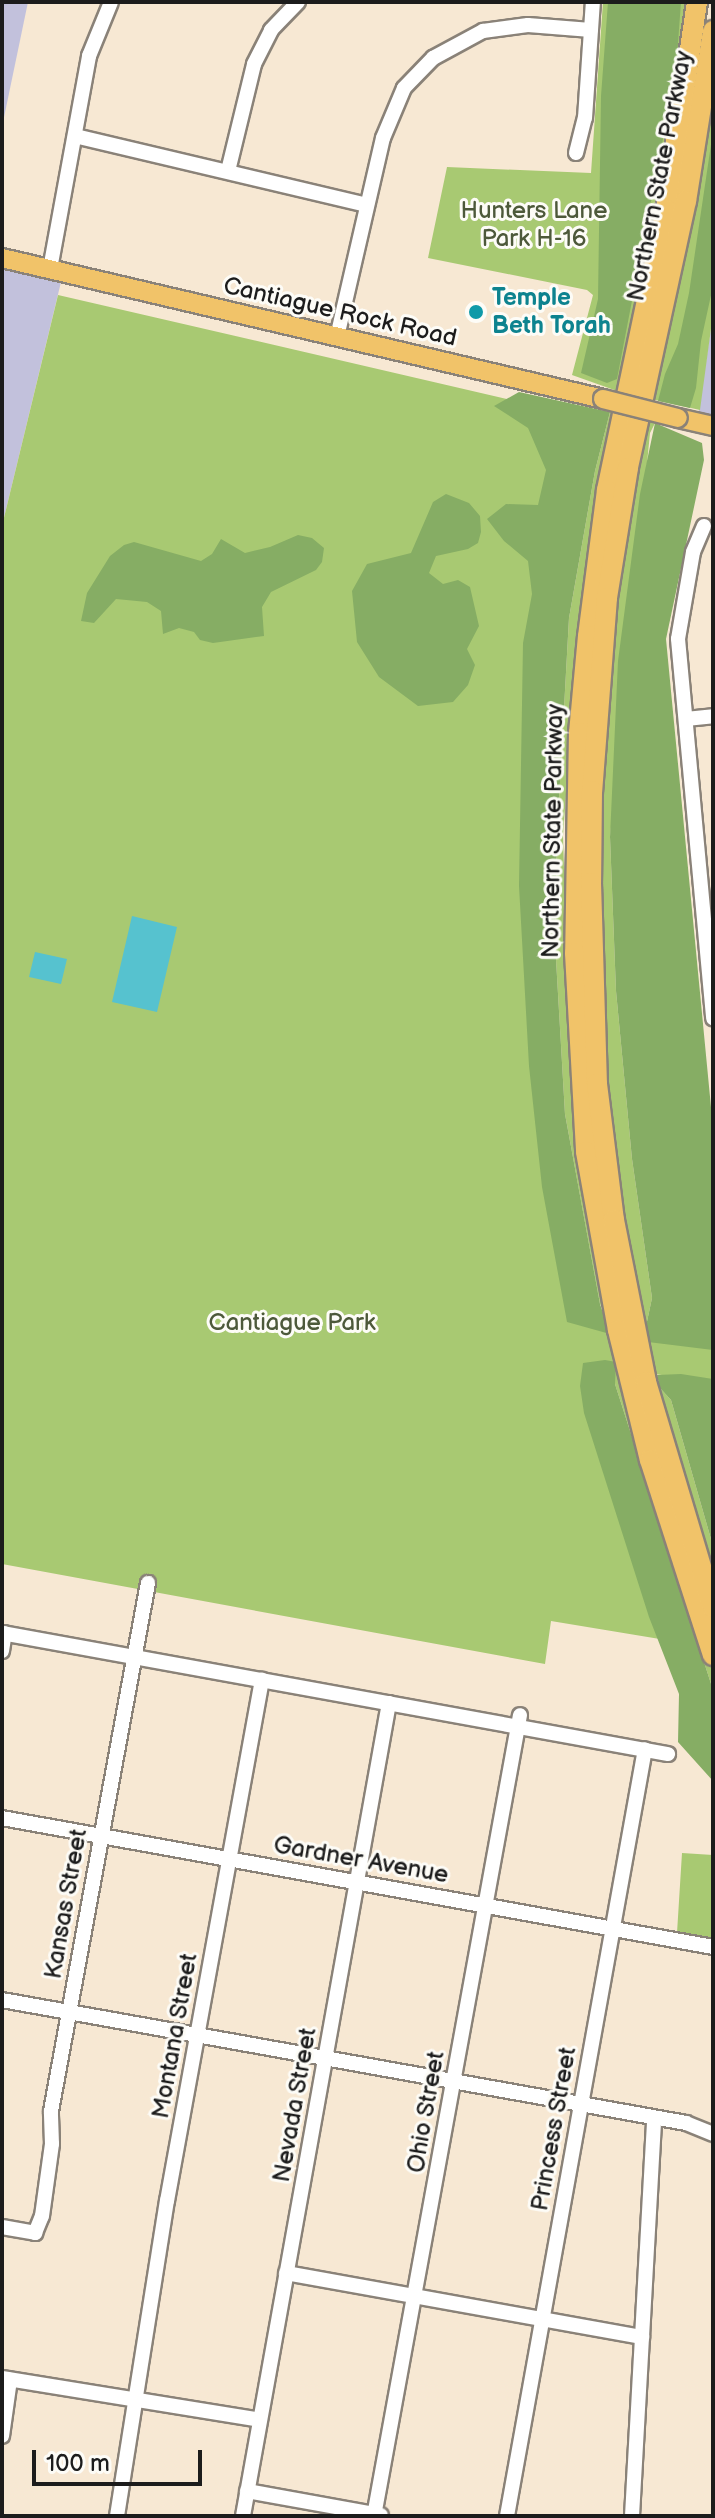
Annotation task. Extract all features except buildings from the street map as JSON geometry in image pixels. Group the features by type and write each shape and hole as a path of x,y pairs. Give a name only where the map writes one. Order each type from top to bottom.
{"highway":[{"name":"Northern State Parkway","path":"697,2 666,210 607,490 579,733 575,953 586,1152 638,1381 650,1460 713,1655"},
{"name":"Northern State Parkway","path":"627,1331 597,1084 592,979 592,791 607,598 628,468 686,201 713,31"},
{"name":"Northern State Parkway","path":"638,1381 713,1607"}],"main road":[{"name":"Cantiague Rock Road","path":"2,258 713,426"}],"street":[{"path":"50,269 93,40 111,2"},
{"path":"228,171 254,64 271,30 298,2"},
{"path":"576,153 585,118 593,2"},
{"path":"337,337 390,115 404,88 433,58 469,36 504,26 591,30"},
{"path":"75,136 367,205"},
{"path":"704,526 693,552 678,639 706,872 713,1018"},
{"path":"686,719 713,716"},
{"name":"Kansas Street","path":"2,2227 35,2233 42,2216 52,2144 51,2111 148,1583"},
{"path":"2,1651 4,1633 389,1703 518,1720 668,1754"},
{"name":"Montana Street","path":"117,2516 197,2036 262,1680"},
{"name":"Nevada Street","path":"243,2516 389,1703"},
{"name":"Ohio Street","path":"377,2515 518,1720"},
{"name":"Princess Street","path":"507,2516 645,1749"},
{"name":"Gardner Avenue","path":"2,1818 713,1947"},
{"path":"2,2000 686,2123 713,2134"},
{"path":"632,2516 654,2118"},
{"path":"286,2273 642,2337"},
{"path":"2,2436 6,2379 260,2420"},
{"path":"247,2491 377,2515"}],"shaded area":[{"path":"2,2 28,2 2,127"},
{"path":"2,268 61,282 2,526"},
{"path":"713,314 713,426 697,422"}],"green space":[{"name":"Hunters Lane Park H-16","path":"603,2 690,2 676,123 620,392 572,375 593,295 587,290 428,258 447,167 591,173"},
{"path":"608,2 681,2 676,71 617,379 607,383 581,373 598,299 601,96"},
{"path":"713,82 713,314 700,410 651,399 702,162"},
{"path":"713,131 713,286 690,408 658,401 678,344 689,293"},
{"name":"Cantiague Park","path":"58,295 585,417 534,881 586,1321 713,1344 713,1382 618,1369 696,1628 713,1670 713,1690 615,1384 615,1368 596,1365 690,1644 551,1621 545,1664 2,1564 2,526"},
{"path":"519,392 610,412 595,471 569,618 557,836 555,942 565,1114 600,1304 610,1334 567,1322 542,1187 529,1066 519,886 523,643 532,594 528,561 504,541 487,519 506,504 538,505 546,470 528,428 494,406"},
{"path":"610,412 615,413 573,699 563,836 569,1028 581,1157 606,1314 600,1304 565,1114 555,942 557,836 569,618 595,471"},
{"path":"647,421 655,423 650,433 610,837 616,991 632,1159 652,1298 645,1331 616,1171 600,984 599,798 608,670 625,530"},
{"path":"655,423 702,443 704,460 666,639 713,1128 713,1350 648,1342 645,1331 652,1298 632,1159 616,991 610,837 618,661 640,494"},
{"path":"446,494 469,503 480,516 481,532 478,543 468,549 436,556 429,573 443,584 458,580 470,587 479,626 467,649 475,665 468,685 453,702 418,706 379,677 357,642 352,591 367,564 411,553 433,502"},
{"path":"298,535 312,538 324,548 322,562 316,570 271,592 262,607 264,636 213,643 200,640 194,632 179,628 163,634 161,611 147,602 116,599 94,623 81,621 87,593 110,556 124,545 134,542 201,561 212,554 221,539 245,553"},
{"path":"616,1362 615,1384 713,1690 713,1781 678,1742 679,1694 649,1617 584,1413 580,1386 583,1363"},
{"path":"681,1374 713,1379 713,1546 671,1400 660,1388 657,1375"},
{"path":"660,1388 671,1400 713,1546 713,1582 679,1470 680,1455"},
{"path":"682,1853 713,1855 713,1939 677,1933"}],"water":[{"path":"132,916 177,927 157,1012 112,1002"},
{"path":"35,952 67,959 61,984 29,977"}],"place":[{"name":"Temple Beth Torah","path":"476,312"}]}
